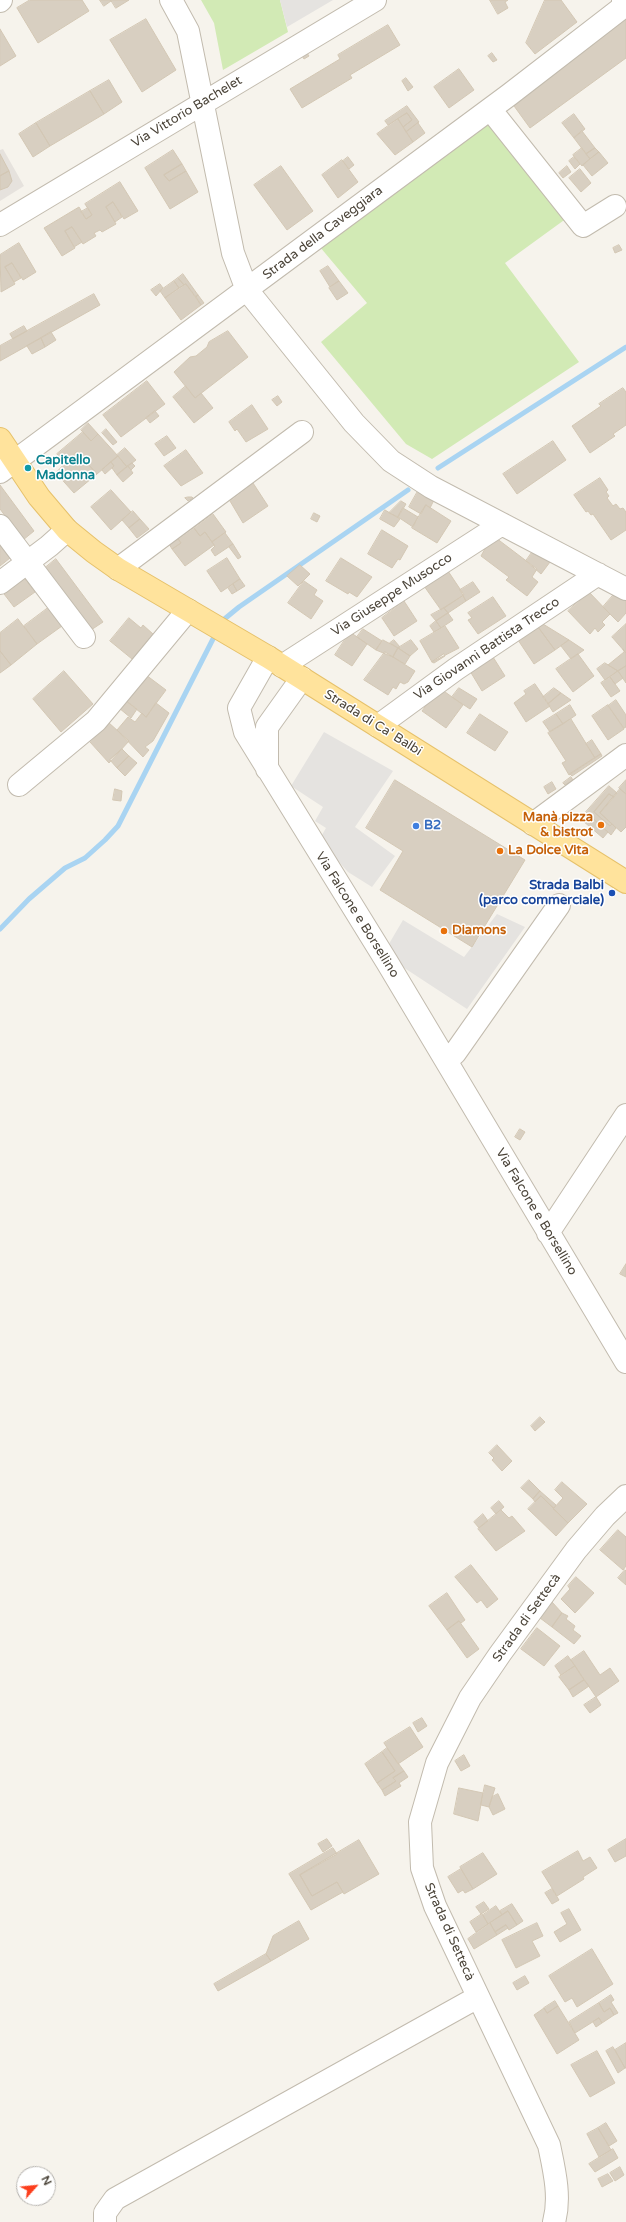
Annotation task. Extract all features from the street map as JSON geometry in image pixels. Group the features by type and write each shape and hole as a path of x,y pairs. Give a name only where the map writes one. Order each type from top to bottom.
{"main road":[{"name":"Strada di Ca' Balbi","path":"0,439 8,466 39,497 67,530 118,569 302,678 626,882"}],"street":[{"path":"171,0 188,32 201,103 233,254 247,290 354,423 391,461 431,487 502,524 615,578"},
{"name":"Via Vittorio Bachelet","path":"0,225 201,103 375,0"},
{"name":"Strada della Caveggiara","path":"8,466 490,109 620,2"},
{"path":"490,109 583,226 615,206"},
{"path":"118,569 302,432"},
{"name":"Via Giuseppe Musocco","path":"275,662 502,524"},
{"path":"0,526 84,637"},
{"path":"0,583 67,530"},
{"name":"Via Giovanni Battista Trecco","path":"378,726 456,669 615,578"},
{"path":"19,785 96,721 188,610"},
{"name":"Via Falcone e Borsellino","path":"275,662 239,708 245,732 446,1061 626,1362"},
{"path":"267,770 267,727 302,678"},
{"path":"533,824 626,755"},
{"path":"446,1061 455,1053 559,905"},
{"path":"548,1233 626,1115"},
{"name":"Strada di Settecà","path":"554,2222 556,2214 556,2177 549,2145 435,1906 422,1868 420,1822 437,1763 470,1698 576,1550 605,1516 626,1496"},
{"path":"105,2222 105,2213 115,2200 478,1997"}],"shaded area":[{"path":"280,0 333,0 287,27"},
{"path":"3,149 24,186 0,201 0,150"},
{"path":"324,732 393,771 355,827 395,856 372,887 348,872 319,840 326,828 315,821 323,807 291,786"},
{"path":"497,914 525,927 467,1009 383,954 403,920 464,957"}],"green space":[{"path":"201,0 280,0 288,32 223,70 214,23"},
{"path":"490,118 567,218 505,263 579,362 432,459 406,444 321,342 367,303 320,247"}],"building":[{"path":"30,0 82,0 89,11 38,43 17,8"},
{"path":"100,0 111,0 111,1 104,6"},
{"path":"111,0 129,0 116,8"},
{"path":"490,0 508,0 505,2 508,8 498,14"},
{"path":"545,0 561,0 577,22 535,54 526,43"},
{"path":"626,10 626,58 530,128 509,99"},
{"path":"146,19 176,70 142,92 110,40"},
{"path":"388,25 400,45 350,75 352,78 302,108 290,89 340,59 338,55"},
{"path":"0,29 16,56 0,66"},
{"path":"307,53 309,56 304,59 302,56"},
{"path":"492,53 497,60 493,62 488,56"},
{"path":"459,69 474,90 449,108 434,87"},
{"path":"406,78 413,87 408,91 402,81"},
{"path":"109,80 122,102 104,114 90,91"},
{"path":"90,91 104,114 50,146 36,123"},
{"path":"407,106 419,122 406,132 403,127 412,120 407,113 388,125 385,121"},
{"path":"407,113 412,120 403,127 398,119"},
{"path":"574,114 585,129 574,138 562,123"},
{"path":"398,119 413,142 395,155 377,134"},
{"path":"36,123 50,146 33,157 19,134"},
{"path":"418,123 425,133 413,142 406,132"},
{"path":"582,131 595,148 586,154 574,138"},
{"path":"582,148 590,159 582,166 573,155"},
{"path":"595,148 599,152 590,159 586,154"},
{"path":"173,150 182,164 164,175 169,181 186,171 198,192 170,209 145,168"},
{"path":"599,152 608,163 592,176 583,165"},
{"path":"0,154 9,171 0,176"},
{"path":"348,157 354,165 349,169 343,161"},
{"path":"574,157 580,164 575,169 569,161"},
{"path":"342,160 358,182 338,198 322,175"},
{"path":"182,164 186,171 169,181 164,175"},
{"path":"281,166 313,211 287,230 254,185"},
{"path":"567,166 571,172 563,178 559,173"},
{"path":"580,169 591,183 581,192 569,178"},
{"path":"9,171 12,181 8,187 0,190 0,176"},
{"path":"120,182 138,211 124,219 113,202 106,207 116,224 102,232 100,230 94,233 96,236 83,244 72,227 65,231 75,248 62,256 44,228 79,207 86,219 92,215 85,204"},
{"path":"113,202 122,217 115,222 106,207"},
{"path":"88,208 92,215 86,219 81,212"},
{"path":"72,227 82,242 74,247 65,231"},
{"path":"19,243 36,272 23,280 12,263 5,267 15,284 1,292 0,255"},
{"path":"619,245 622,250 615,253 613,248"},
{"path":"12,263 21,278 14,282 5,267"},
{"path":"328,266 339,281 330,287 320,271"},
{"path":"183,274 198,295 196,297 186,284 184,285 178,278"},
{"path":"178,278 184,285 179,288 174,281"},
{"path":"174,281 179,288 165,298 160,291"},
{"path":"339,281 348,293 337,300 329,288"},
{"path":"160,284 163,288 156,296 151,290"},
{"path":"186,284 201,305 181,320 165,298"},
{"path":"94,294 100,305 0,361 0,346"},
{"path":"198,295 204,303 201,305 196,297"},
{"path":"24,326 27,331 13,339 10,334"},
{"path":"228,331 248,357 195,398 174,372 190,357 196,356 207,347 209,342"},
{"path":"51,332 56,340 45,347 41,338"},
{"path":"41,338 45,347 32,354 27,346"},
{"path":"147,381 165,404 121,437 103,415"},
{"path":"186,386 195,398 201,393 213,408 194,423 173,397"},
{"path":"623,388 626,392 626,425 613,434 615,436 590,453 572,426 601,406 599,404"},
{"path":"278,396 282,402 277,406 272,400"},
{"path":"252,405 268,429 246,442 237,429 235,431 229,422"},
{"path":"155,411 159,416 150,423 146,418"},
{"path":"88,423 98,434 91,441 81,430"},
{"path":"106,429 117,442 113,445 102,433"},
{"path":"83,432 91,441 98,434 118,456 97,474 77,452 64,462 57,454"},
{"path":"167,436 176,448 164,456 155,444"},
{"path":"553,441 566,460 517,494 503,474"},
{"path":"125,448 136,460 127,467 117,455"},
{"path":"186,450 203,473 181,486 164,466"},
{"path":"77,452 97,474 74,493 56,473"},
{"path":"118,456 127,467 117,475 112,468 114,466 111,462"},
{"path":"111,462 114,466 105,474 102,470"},
{"path":"132,463 135,466 131,470 128,466"},
{"path":"128,466 133,473 123,482 117,475"},
{"path":"600,478 608,490 606,492 609,496 607,498 613,506 616,504 620,509 623,508 626,512 626,530 611,540 593,514 591,515 588,511 586,512 574,495"},
{"path":"253,483 268,506 243,523 230,501"},
{"path":"0,485 34,531 23,540 0,509"},
{"path":"111,490 131,512 111,530 91,507"},
{"path":"418,491 434,500 430,508 426,505 421,514 409,507"},
{"path":"185,498 193,498 188,501"},
{"path":"401,501 406,504 398,517 389,513"},
{"path":"426,505 451,521 437,543 412,528"},
{"path":"403,508 418,517 413,527 398,517"},
{"path":"385,510 400,519 394,527 380,519"},
{"path":"133,511 140,519 129,528 122,520"},
{"path":"314,513 320,516 317,522 311,519"},
{"path":"213,514 226,532 212,542 205,532 200,536 194,528"},
{"path":"140,519 149,529 137,538 129,528"},
{"path":"194,528 200,536 205,532 214,545 185,566 172,549 181,543 178,539"},
{"path":"382,530 408,546 400,560 398,559 392,568 368,554"},
{"path":"225,533 233,544 215,556 211,550 215,546 212,542"},
{"path":"177,537 181,543 172,549 169,544"},
{"path":"496,538 537,569 532,577 538,582 527,596 506,580 509,577 481,556 487,545"},
{"path":"233,544 241,557 238,559 229,547"},
{"path":"0,545 10,558 0,566"},
{"path":"533,551 550,562 541,574 526,561"},
{"path":"227,558 240,579 221,592 207,571"},
{"path":"341,558 372,577 357,597 349,592 348,594 326,581"},
{"path":"56,559 103,622 91,630 45,568"},
{"path":"300,565 310,574 298,586 287,576"},
{"path":"448,571 464,595 441,610 424,586"},
{"path":"22,575 35,592 14,607 1,590"},
{"path":"240,579 245,586 237,591 233,584"},
{"path":"304,581 317,590 314,595 323,601 311,619 288,603"},
{"path":"473,582 480,592 466,601 460,590"},
{"path":"233,584 237,591 232,594 228,588"},
{"path":"589,592 610,614 602,622 605,625 598,632 595,628 590,634 568,611"},
{"path":"616,592 626,598 626,613 618,622 603,607"},
{"path":"463,596 466,601 448,613 444,608"},
{"path":"493,597 506,616 478,634 468,620 472,618 468,613"},
{"path":"404,601 417,621 394,636 382,618"},
{"path":"48,608 62,626 37,644 24,626"},
{"path":"444,608 448,613 436,621 431,615"},
{"path":"448,613 453,620 441,628 436,621"},
{"path":"129,618 141,628 143,625 153,634 132,659 110,641"},
{"path":"18,619 37,644 11,665 0,651 0,633"},
{"path":"436,621 441,628 434,632 430,626"},
{"path":"543,624 569,640 555,650 538,627"},
{"path":"626,624 626,653 612,637"},
{"path":"445,626 459,648 432,662 420,641"},
{"path":"538,627 555,650 534,664 518,640"},
{"path":"363,629 382,641 376,650 357,637"},
{"path":"350,632 367,644 352,666 335,655"},
{"path":"383,640 398,648 393,657 376,650"},
{"path":"394,640 400,647 398,648 390,643"},
{"path":"411,640 418,649 410,656 398,648"},
{"path":"569,640 584,650 571,659 561,646"},
{"path":"398,648 410,656 405,664 393,657"},
{"path":"623,649 626,653 626,666 618,671 608,665 624,652"},
{"path":"0,651 11,665 0,673"},
{"path":"385,652 415,671 408,682 404,684 400,682 396,689 393,687 388,695 364,680"},
{"path":"444,654 445,656 434,663 432,662"},
{"path":"578,654 594,676 573,692 556,669"},
{"path":"493,657 505,676 482,691 470,671"},
{"path":"605,663 618,671 605,680 597,669"},
{"path":"626,666 626,683 618,671"},
{"path":"64,671 93,704 61,732 33,699"},
{"path":"618,671 623,678 615,684 610,677"},
{"path":"146,675 166,690 146,717 125,700"},
{"path":"610,677 620,691 611,697 601,683"},
{"path":"535,684 550,706 526,722 514,703 526,694 524,691"},
{"path":"459,688 477,699 470,709 452,697"},
{"path":"554,688 561,693 548,704 543,697"},
{"path":"441,689 463,705 446,728 422,711 433,696"},
{"path":"561,693 571,700 553,712 548,704"},
{"path":"125,700 137,709 131,718 119,708"},
{"path":"616,700 626,715 626,727 624,728 608,706"},
{"path":"156,703 169,713 153,741 145,747 149,750 143,757 117,730 128,717 135,722 142,713 146,717"},
{"path":"570,705 576,715 563,724 556,714"},
{"path":"608,705 624,729 608,740 592,716"},
{"path":"480,714 508,732 495,751 467,733"},
{"path":"556,714 563,724 550,732 543,722"},
{"path":"571,719 595,758 569,775 562,763 566,761 548,733"},
{"path":"108,722 129,741 109,763 90,742"},
{"path":"592,740 601,754 595,758 586,744"},
{"path":"122,749 129,756 117,768 110,760"},
{"path":"601,754 602,756 572,776 570,774"},
{"path":"129,756 137,763 125,776 117,768"},
{"path":"571,777 573,780 565,785 563,783"},
{"path":"395,780 525,860 472,947 380,890 403,851 366,828"},
{"path":"626,780 626,794 619,788"},
{"path":"552,782 556,789 548,794 544,787"},
{"path":"609,786 617,793 614,797 609,794 594,812 610,826 612,824 616,828 611,835 586,812"},
{"path":"115,789 122,791 121,801 113,800"},
{"path":"620,789 626,794 626,827 621,832 600,813"},
{"path":"609,794 614,797 600,813 612,824 610,826 594,812"},
{"path":"589,815 608,832 603,838 583,821"},
{"path":"520,1129 525,1132 520,1140 515,1137"},
{"path":"626,1264 626,1277 620,1274"},
{"path":"540,1417 545,1422 535,1431 531,1426"},
{"path":"497,1445 512,1461 502,1471 492,1460 494,1458 489,1453"},
{"path":"529,1480 540,1491 533,1499 521,1488"},
{"path":"562,1482 587,1504 568,1523 553,1509 563,1498 555,1490"},
{"path":"540,1491 556,1505 554,1508 541,1496 535,1502 533,1499"},
{"path":"541,1496 568,1523 556,1536 528,1509"},
{"path":"499,1501 504,1507 496,1514 491,1508"},
{"path":"501,1510 509,1518 512,1516 525,1531 496,1551 478,1529"},
{"path":"483,1514 488,1521 479,1528 474,1522"},
{"path":"618,1530 626,1537 626,1566 623,1570 600,1550"},
{"path":"471,1565 498,1599 487,1608 481,1600 477,1603 455,1577"},
{"path":"625,1570 626,1571 626,1585 618,1578"},
{"path":"576,1577 594,1593 575,1613 561,1599 570,1589 568,1586"},
{"path":"447,1593 465,1620 461,1623 459,1621 447,1630 429,1606"},
{"path":"552,1602 562,1613 552,1627 540,1618"},
{"path":"562,1613 568,1616 566,1619 575,1626 573,1630 581,1636 574,1644 552,1627"},
{"path":"459,1621 479,1649 467,1658 447,1630"},
{"path":"537,1628 560,1646 544,1666 521,1649"},
{"path":"584,1651 600,1675 610,1668 619,1681 596,1697 571,1660"},
{"path":"568,1656 575,1666 561,1675 555,1666"},
{"path":"575,1666 584,1680 569,1690 559,1677"},
{"path":"584,1680 589,1686 573,1697 569,1690"},
{"path":"596,1697 601,1705 590,1713 584,1705"},
{"path":"422,1718 427,1726 418,1732 413,1723"},
{"path":"410,1727 423,1747 398,1764 384,1743"},
{"path":"387,1748 404,1771 393,1778 396,1781 382,1790 377,1783 395,1771 382,1752"},
{"path":"382,1752 395,1771 377,1783 365,1764"},
{"path":"464,1755 470,1766 461,1771 455,1761"},
{"path":"404,1771 408,1777 399,1783 401,1786 385,1796 382,1790 396,1781 393,1778"},
{"path":"485,1785 495,1788 489,1807 481,1805"},
{"path":"459,1788 483,1793 478,1821 454,1814"},
{"path":"498,1794 505,1809 493,1815 489,1807 492,1797"},
{"path":"327,1839 332,1846 323,1852 318,1844"},
{"path":"626,1839 626,1856 615,1862 608,1850"},
{"path":"359,1840 379,1874 344,1894 337,1882 312,1896 300,1875"},
{"path":"333,1848 337,1854 300,1875 312,1896 337,1882 343,1892 311,1910 289,1874"},
{"path":"578,1851 583,1861 590,1857 597,1868 583,1877 584,1879 557,1896 542,1872"},
{"path":"483,1853 497,1874 473,1889 460,1867"},
{"path":"461,1869 473,1889 465,1893 463,1890 458,1893 448,1877"},
{"path":"552,1889 559,1900 552,1904 545,1893"},
{"path":"484,1902 489,1909 481,1914 476,1907"},
{"path":"512,1904 523,1921 517,1925 508,1911 502,1915 500,1911"},
{"path":"496,1906 502,1915 488,1924 483,1915"},
{"path":"569,1909 581,1930 560,1942 554,1932 567,1924 561,1913"},
{"path":"508,1911 517,1925 509,1930 506,1925 495,1932 490,1923"},
{"path":"482,1914 488,1924 476,1932 470,1922"},
{"path":"299,1921 309,1939 271,1961 266,1954 273,1936"},
{"path":"490,1923 497,1935 474,1949 468,1939"},
{"path":"537,1923 543,1936 532,1941 540,1956 516,1968 502,1940"},
{"path":"506,1925 508,1928 497,1935 495,1932"},
{"path":"592,1949 613,1984 577,2007 572,1998 565,2002 549,1976"},
{"path":"266,1954 271,1961 218,1991 214,1984"},
{"path":"525,1976 529,1983 517,1990 513,1983"},
{"path":"611,1995 614,2000 611,2002 618,2013 614,2015 610,2008 604,2012 599,2003"},
{"path":"555,2001 558,2006 547,2013 544,2008"},
{"path":"599,2003 604,2012 610,2008 614,2015 602,2023 599,2018 575,2033 569,2022"},
{"path":"558,2006 579,2040 557,2054 534,2015 544,2008 547,2013"},
{"path":"599,2018 602,2023 596,2027 593,2022"},
{"path":"626,2043 626,2068 625,2068 615,2050"},
{"path":"613,2047 625,2068 618,2073 606,2051"},
{"path":"597,2051 615,2083 590,2097 571,2065"},
{"path":"606,2123 617,2141 609,2146 598,2128"},
{"path":"598,2128 611,2150 599,2157 587,2134"},
{"path":"613,2149 618,2158 595,2172 589,2164"},
{"path":"620,2167 624,2175 615,2181 610,2173"},
{"path":"608,2174 613,2181 602,2187 598,2179"}],"waterway":[{"path":"438,468 626,347"},
{"path":"222,621 239,607 408,490"},
{"path":"0,929 29,899 65,868 85,858 118,826 214,637"}],"place":[{"name":"Capitello Madonna","path":"28,468"},
{"name":"Manà pizza & bistrot","path":"601,825"},
{"name":"B2","path":"416,826"},
{"name":"La Dolce Vita","path":"500,851"},
{"name":"Strada Balbi (parco commerciale)","path":"612,893"},
{"name":"Diamons","path":"444,931"}]}
